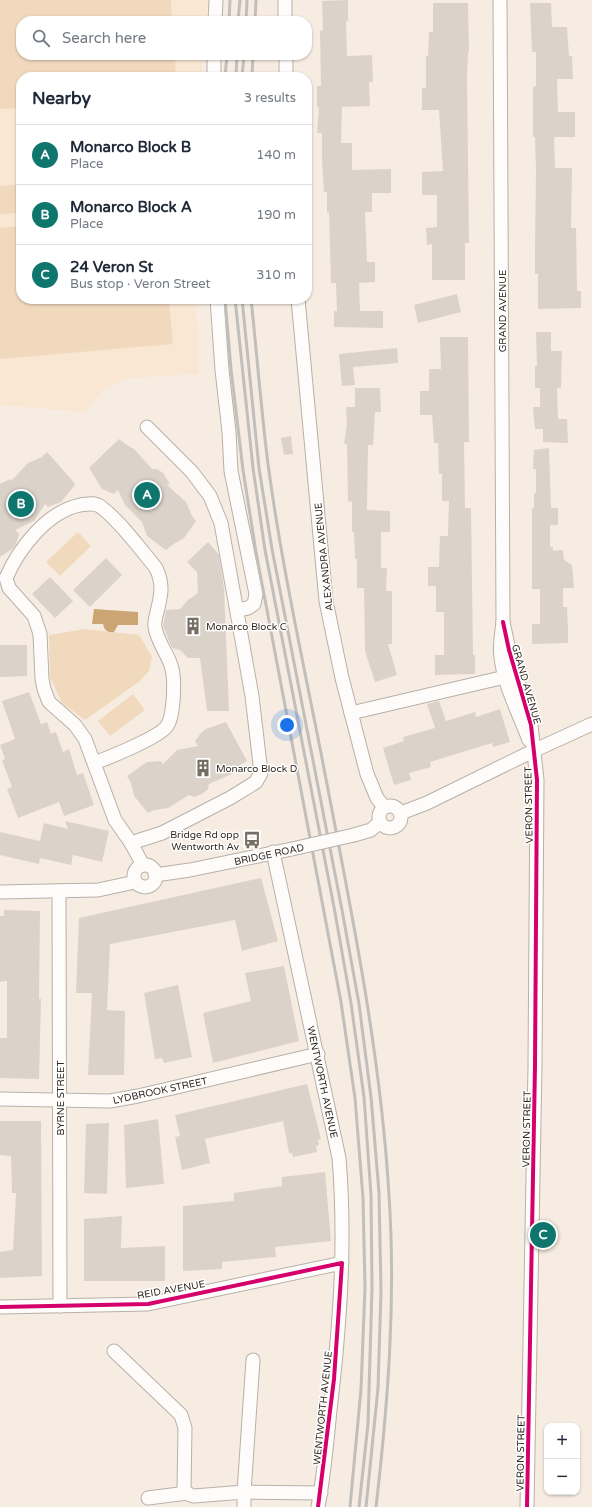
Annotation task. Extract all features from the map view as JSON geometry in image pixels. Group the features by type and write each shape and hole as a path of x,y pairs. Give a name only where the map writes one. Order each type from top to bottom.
{"street":[{"path":"215,16 216,0"},
{"path":"285,0 285,16"},
{"name":"GRAND AVENUE","path":"500,0 503,622 500,656 504,676 533,751"},
{"path":"214,60 214,72"},
{"path":"286,60 286,72"},
{"path":"217,304 231,471 256,594 254,604 248,608 238,610"},
{"name":"ALEXANDRA AVENUE","path":"298,304 326,601 332,633 368,774 377,798 384,807"},
{"path":"132,843 162,833 230,798 256,782 261,773 252,696 238,610 221,523 210,496 192,472 147,427"},
{"path":"94,763 126,750 166,727 171,718 173,686 172,669 161,646 154,625 162,595 160,576 156,568 101,507 90,504 73,507 52,519 37,532 14,561 6,578 9,588 34,616 40,634 43,684 49,702 75,725 85,738 94,763 115,820 132,843 143,866"},
{"name":"GRAND AVENUE","path":"503,622 509,650 532,725 533,751"},
{"path":"352,713 504,676"},
{"path":"401,813 427,803 592,724"},
{"name":"VERON STREET","path":"527,1507 535,1058 537,800 533,751"},
{"path":"394,806 401,813 401,821 393,828 385,827 380,822 379,815 384,807 394,806"},
{"name":"BRIDGE ROAD","path":"155,875 190,870 354,835 372,830 380,822"},
{"name":"WENTWORTH AVENUE","path":"274,852 318,1054 339,1158 342,1188 342,1263 335,1372 321,1493 318,1507"},
{"path":"0,892 98,890 135,882 141,886 148,886 154,882 155,875 150,867 143,866 136,871 135,882"},
{"name":"BYRNE STREET","path":"59,891 60,1306"},
{"name":"LYDBROOK STREET","path":"0,1099 110,1101 138,1096 318,1054"},
{"name":"REID AVENUE","path":"0,1307 148,1304 342,1263"},
{"path":"114,1351 181,1415 185,1428 184,1490 187,1493"},
{"path":"244,1507 253,1360"},
{"path":"148,1498 187,1493 194,1496 244,1492 321,1493"}],"shaded area":[{"path":"0,0 208,0 206,16 16,16 16,60 203,60 201,72 16,72 16,304 196,304 199,374 132,378 106,387 84,412 0,405"},
{"path":"0,0 171,0 172,16 16,16 16,60 175,60 176,72 16,72 16,108 0,109"},
{"path":"16,184 16,213 0,214 0,186"},
{"path":"16,226 16,304 169,304 173,344 0,359 0,228"},
{"path":"78,532 91,546 60,576 46,562"},
{"path":"94,609 138,612 138,625 118,625 114,632 107,631 103,624 92,624"},
{"path":"85,629 139,635 152,657 149,671 140,681 85,720 62,703 50,677 49,635"},
{"path":"133,694 145,710 110,736 98,721"}],"building":[{"path":"348,0 348,21 346,21 347,56 372,55 373,82 369,82 370,106 342,107 341,143 352,143 352,170 391,169 391,193 372,193 372,212 365,212 367,262 375,262 375,282 359,283 360,311 383,311 383,328 334,327 334,311 337,311 336,283 331,283 329,212 327,213 327,192 324,192 322,133 317,133 319,107 317,107 317,86 321,86 320,31 323,30 322,1"},
{"path":"433,3 468,3 469,52 467,77 469,243 465,243 465,280 432,280 432,244 427,245 426,228 437,227 437,195 422,195 422,172 443,171 439,110 422,110 422,88 426,88 426,56 428,56 429,32 433,32"},
{"path":"530,3 551,3 552,27 567,27 569,56 572,56 573,79 557,79 558,112 575,112 575,137 554,137 555,168 572,168 571,228 576,228 577,291 581,291 581,308 538,309 538,274 535,274 536,169 535,137 533,137 533,87 536,86 536,52 532,52"},
{"path":"457,294 461,312 418,323 414,305"},
{"path":"536,332 551,332 551,351 562,351 561,388 557,388 558,419 567,419 568,443 543,442 543,429 535,429 533,407 540,407 540,388 535,388 535,366 537,366"},
{"path":"440,337 468,337 469,442 464,442 465,508 471,508 473,655 475,655 475,674 435,675 435,655 444,655 444,612 436,612 436,586 428,586 428,567 439,567 440,536 448,536 449,501 442,501 442,474 439,474 438,443 434,443 432,415 420,415 420,391 429,391 429,369 441,369"},
{"path":"397,348 398,363 353,367 355,385 342,386 339,354"},
{"path":"355,388 380,388 381,412 375,412 373,445 368,445 367,510 390,511 390,532 381,532 381,568 387,568 386,591 392,591 392,644 388,644 397,675 375,682 365,651 364,588 357,588 357,559 355,559 354,532 352,532 352,502 348,501 347,444 344,444 347,424 346,407 355,407"},
{"path":"291,436 293,454 284,455 281,438"},
{"path":"119,439 134,449 152,469 157,469 163,473 170,484 167,485 186,502 192,516 196,521 184,538 166,550 147,536 142,522 125,505 118,490 114,494 102,489 89,468"},
{"path":"549,448 551,508 558,508 558,525 550,525 550,547 553,547 553,551 563,550 564,560 572,565 574,588 563,588 563,607 567,607 568,643 532,644 532,624 540,624 540,589 532,589 532,508 534,508 534,493 536,493 536,469 533,469 534,450"},
{"path":"47,452 75,485 61,502 48,507 45,504 34,521 15,530 19,534 16,544 12,549 0,557 0,484 10,479 11,481 28,463 42,457"},
{"name":"Monarco Block C","path":"208,542 219,555 224,588 229,711 207,711 200,658 188,658 180,650 172,648 163,626 166,610 180,609 188,600 198,593 197,572 187,562"},
{"path":"106,558 122,575 90,607 73,590"},
{"path":"50,577 73,601 55,618 32,594"},
{"path":"0,645 27,645 27,676 0,677"},
{"path":"29,692 41,724 47,722 51,734 56,732 63,752 69,749 77,775 83,773 94,805 64,816 59,802 18,818 7,789 12,787 2,760 5,759 0,745 15,739 2,701"},
{"path":"439,701 446,721 475,712 476,717 500,709 510,742 493,747 492,743 430,762 431,767 409,773 411,780 394,785 383,748 404,741 403,737 435,728 427,704"},
{"name":"Monarco Block D","path":"226,722 247,761 240,765 234,773 209,784 208,789 202,794 194,797 189,795 168,808 154,810 148,813 134,796 131,783 127,776 147,762 161,761 163,764 177,750 198,746 195,741 201,733 206,729"},
{"path":"65,821 109,831 102,862 73,855 71,865 40,858 39,864 0,855 0,832 40,841 44,823 68,829"},
{"path":"261,878 278,941 242,951 235,920 110,944 107,1010 125,1011 124,1075 88,1075 92,993 76,993 79,918"},
{"path":"4,910 40,911 39,999 41,999 39,1079 0,1078 0,1038 7,1038 7,981 0,982 0,916 4,916"},
{"path":"284,966 299,1041 213,1063 203,1013 251,1001 245,973"},
{"path":"178,985 192,1057 164,1063 162,1058 155,1059 144,993"},
{"path":"307,1084 321,1139 318,1140 319,1145 316,1146 317,1152 293,1157 292,1153 289,1153 283,1121 205,1139 210,1163 182,1170 175,1137 180,1136 175,1115"},
{"path":"158,1119 164,1184 126,1188 124,1125"},
{"path":"0,1121 41,1121 42,1276 0,1278 0,1252 13,1250 16,1193 12,1193 11,1156 0,1155"},
{"path":"109,1123 107,1194 84,1193 86,1124"},
{"path":"325,1172 331,1241 275,1247 276,1257 222,1262 222,1269 183,1271 183,1206 234,1201 234,1193 282,1186 282,1177"},
{"path":"122,1216 121,1248 165,1246 165,1281 84,1281 84,1219"}],"railway":[{"path":"229,16 230,0"},
{"path":"238,16 240,0"},
{"path":"246,16 247,0"},
{"path":"255,16 256,0"},
{"path":"225,72 227,60"},
{"path":"236,72 237,60"},
{"path":"242,72 244,60"},
{"path":"252,72 253,60"},
{"path":"225,304 231,369 243,470 256,552 341,1002 355,1098 363,1198 365,1287 361,1389 350,1507"},
{"path":"236,304 253,468 265,550 334,907 351,1003 364,1097 371,1195 372,1289 368,1424 359,1507"},
{"path":"243,304 259,468 272,549 359,1004 371,1097 379,1192 381,1291 378,1388 366,1507"},
{"path":"252,304 273,500 292,609 321,753 362,973 379,1083 385,1139 392,1273 390,1351 376,1507"}],"cycle path":[{"path":"503,622 509,650 531,725 537,780 535,1066 527,1507"},
{"path":"0,1307 148,1304 342,1263 334,1379 318,1507"}],"place":[{"name":"Monarco Block B","path":"147,495"},
{"name":"Monarco Block A","path":"21,504"},
{"name":"Monarco Block C","path":"193,626"},
{"name":"Monarco Block D","path":"203,768"},
{"name":"Bridge Rd opp Wentworth Av","path":"252,840"},
{"name":"24 Veron St","path":"543,1235"}]}
